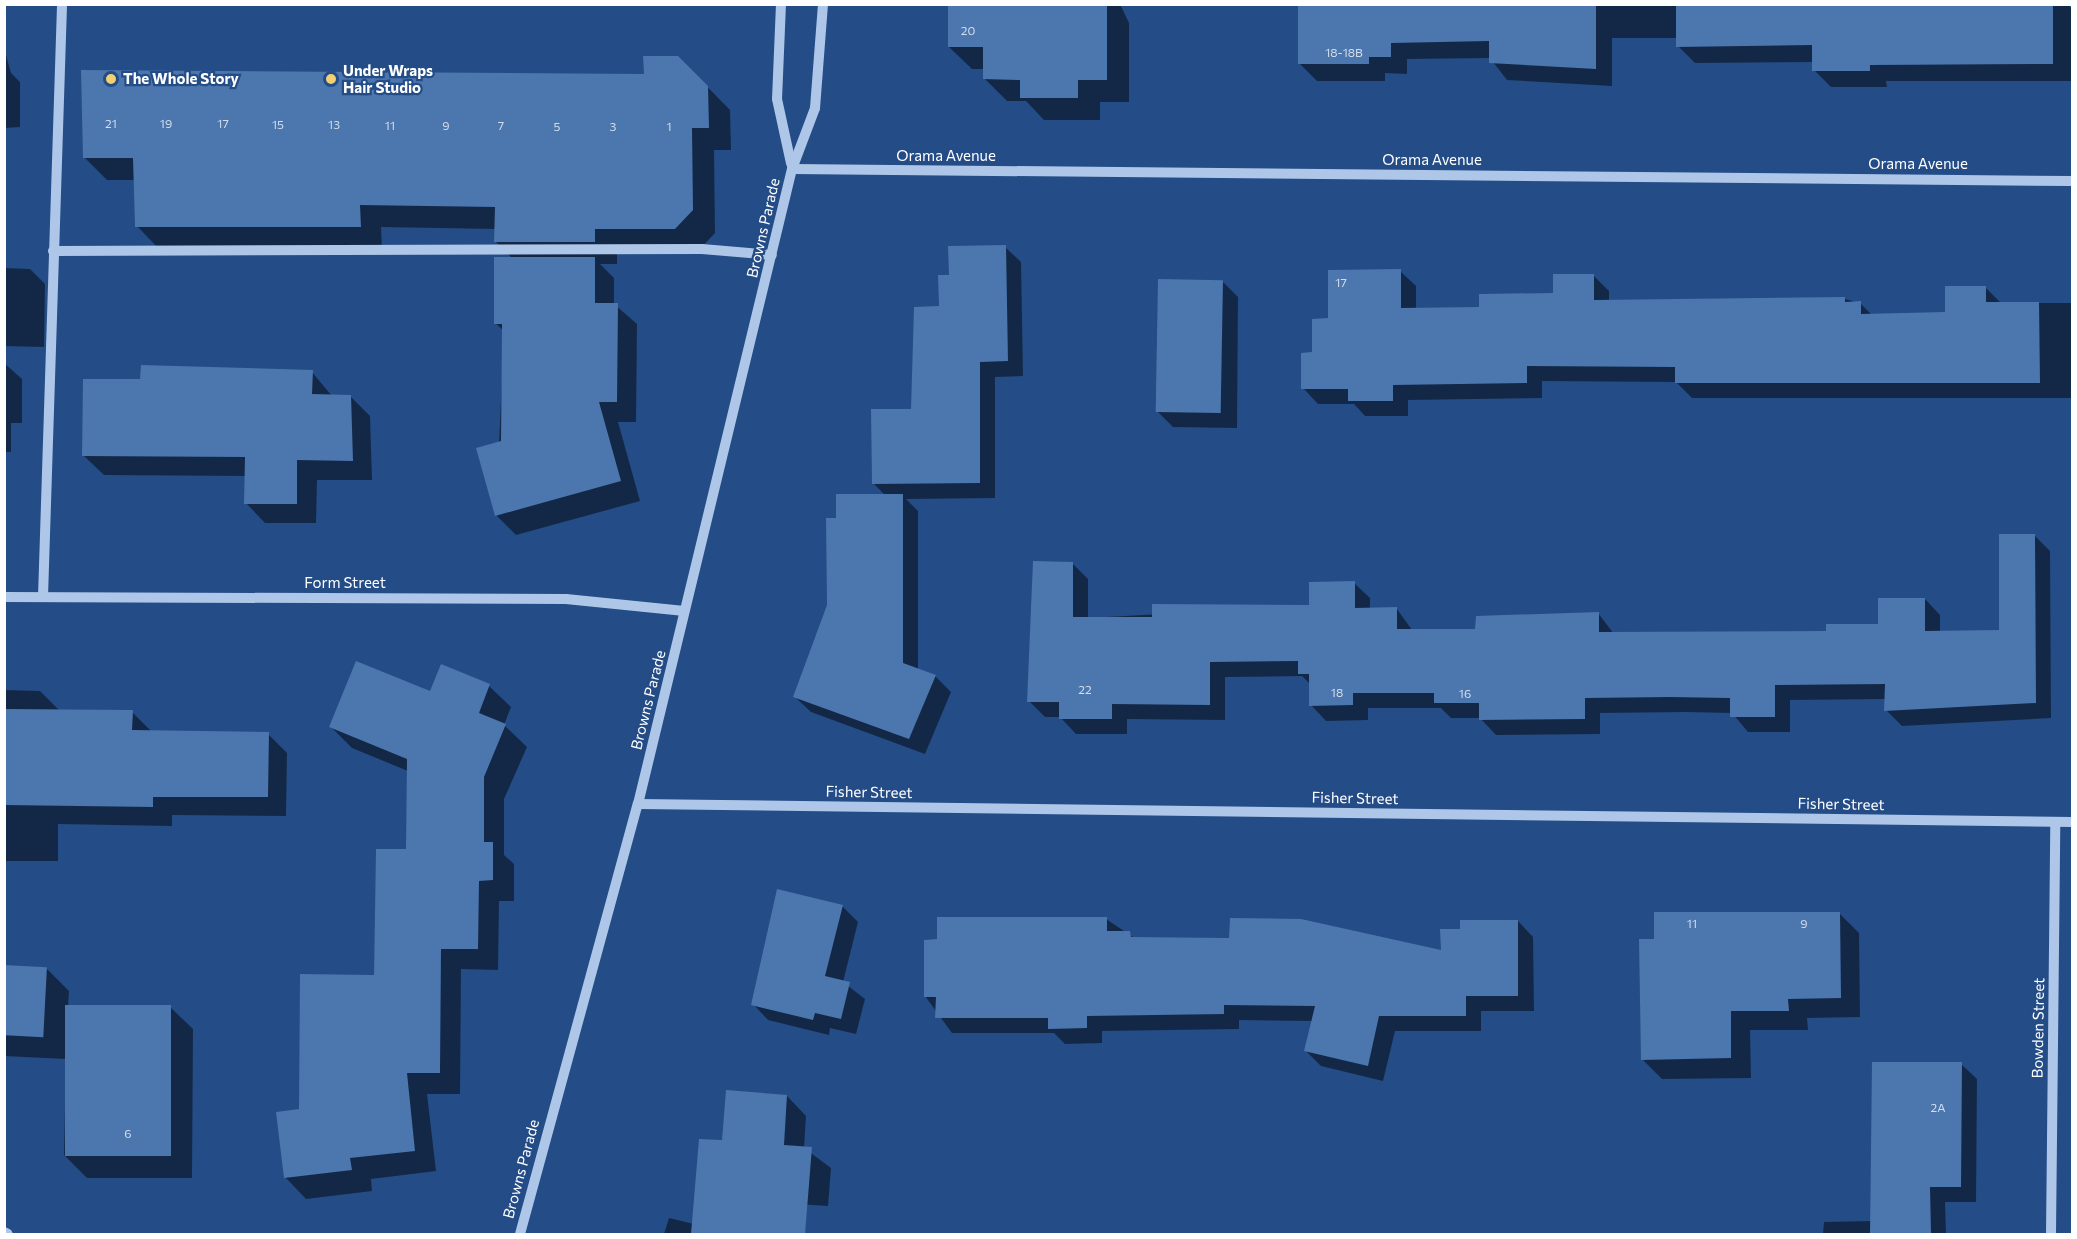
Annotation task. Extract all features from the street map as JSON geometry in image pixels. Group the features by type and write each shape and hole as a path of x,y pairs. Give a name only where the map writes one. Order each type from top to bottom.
{"street":[{"path":"43,597 62,4"},
{"name":"Browns Parade","path":"781,4 777,99 792,169"},
{"name":"Browns Parade","path":"520,1234 638,804 792,169 819,87 824,4"},
{"name":"Orama Avenue","path":"792,169 2073,181"},
{"path":"53,251 702,249 772,255"},
{"name":"Form Street","path":"4,597 566,599 684,611"},
{"name":"Fisher Street","path":"638,804 2073,822"},
{"name":"Bowden Street","path":"2051,1234 2055,822"}],"building":[{"path":"948,4 1107,4 1107,80 1078,80 1078,98 1020,98 1020,80 983,79 983,47 948,47"},
{"path":"1298,4 1596,4 1596,69 1489,63 1489,41 1391,43 1391,57 1369,57 1369,64 1298,64"},
{"path":"1676,4 2053,4 2053,64 1870,65 1870,71 1812,71 1812,45 1676,47"},
{"path":"643,56 678,56 708,86 709,128 692,128 693,210 675,229 595,229 595,242 494,242 495,207 360,205 361,227 135,227 133,158 83,158 81,70 644,74"},
{"path":"1006,245 1008,361 980,362 980,483 872,484 871,409 911,409 914,307 939,306 938,275 949,275 948,246"},
{"path":"494,257 595,257 595,303 618,303 617,402 599,402 621,481 495,516 476,448 501,441 502,324 494,324"},
{"path":"1401,269 1401,308 1479,307 1479,294 1553,293 1553,274 1594,274 1594,300 1845,297 1845,302 1861,301 1861,314 1945,312 1945,286 1986,286 1986,302 2039,302 2040,383 1675,383 1675,367 1527,366 1527,383 1393,385 1393,401 1348,401 1348,389 1301,389 1301,353 1312,352 1312,319 1328,318 1328,270"},
{"path":"1158,279 1223,280 1221,413 1156,412"},
{"path":"141,365 313,370 312,394 351,395 353,461 297,460 297,504 244,504 245,457 82,456 83,379 140,379"},
{"path":"836,494 903,494 903,663 936,675 909,739 793,697 827,605 826,518 836,518"},
{"path":"1999,534 2035,534 2036,703 1884,711 1885,684 1775,685 1775,717 1730,717 1730,698 1670,697 1585,698 1585,719 1479,720 1479,703 1434,703 1434,693 1353,693 1353,705 1309,706 1309,674 1298,674 1298,661 1210,662 1210,705 1112,704 1112,719 1059,719 1059,702 1027,702 1033,561 1073,562 1073,617 1152,617 1152,604 1309,605 1309,582 1355,581 1355,608 1397,607 1397,629 1475,629 1476,616 1599,612 1599,632 1826,631 1826,624 1878,624 1878,598 1925,598 1925,631 1999,630"},
{"path":"356,661 430,691 441,664 490,684 479,713 506,724 484,777 484,842 493,842 493,880 479,881 478,949 441,949 440,1073 407,1073 415,1151 350,1158 352,1170 284,1178 276,1112 299,1109 300,974 374,975 376,849 406,849 407,759 329,727"},
{"path":"4,709 133,710 132,730 269,732 268,797 153,797 153,807 4,805"},
{"path":"777,889 843,905 825,976 850,982 841,1019 815,1013 813,1020 751,1005"},
{"path":"1654,912 1840,912 1841,998 1788,999 1789,1011 1731,1011 1731,1058 1641,1060 1639,939 1654,939"},
{"path":"937,917 1107,917 1107,931 1130,931 1131,937 1229,938 1230,918 1301,919 1441,950 1440,929 1460,929 1460,920 1518,920 1518,996 1466,996 1466,1016 1379,1016 1368,1066 1304,1051 1315,1006 1224,1005 1224,1014 1087,1016 1087,1028 1048,1029 1048,1018 935,1018 936,997 924,997 924,940 937,939"},
{"path":"4,965 47,967 43,1037 4,1035"},
{"path":"65,1005 171,1005 171,1156 65,1156"},
{"path":"1872,1062 1962,1062 1961,1187 1930,1187 1931,1234 1870,1234"},
{"path":"726,1090 787,1095 784,1145 812,1147 805,1234 691,1234 699,1139 722,1140"}],"place":[{"name":"The Whole Story","path":"111,79"},
{"name":"Under Wraps Hair Studio","path":"331,79"}]}
